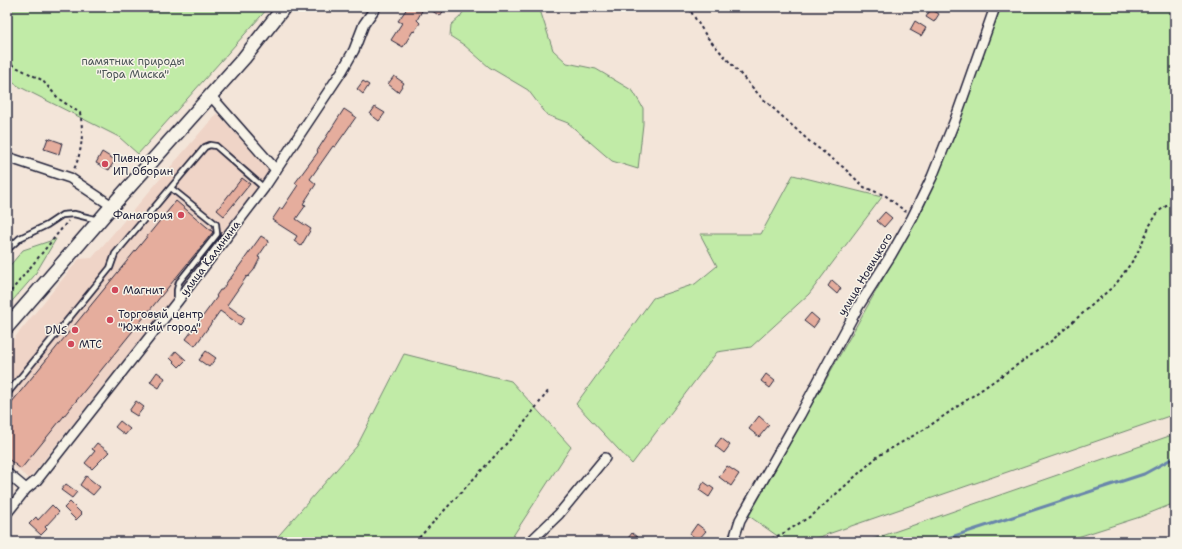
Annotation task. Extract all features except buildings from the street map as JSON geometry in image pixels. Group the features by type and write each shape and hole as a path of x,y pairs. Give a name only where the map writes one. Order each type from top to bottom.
{"main road":[{"path":"7,327 112,206 244,58 284,7"}],"street":[{"name":"улица Калинина","path":"7,513 26,489 37,480 178,302 264,188 342,71 354,50 364,24 376,7"},
{"name":"улица Новицкого","path":"732,542 740,520 858,307 891,255 912,218 932,177 956,120 995,7"},
{"path":"210,95 276,170"},
{"path":"7,157 70,178 112,206"},
{"path":"530,542 559,514 605,458"},
{"path":"7,472 26,489"}],"lane":[{"path":"7,394 110,268 115,254 205,147 210,145 216,146 264,188"},
{"path":"171,188 216,224 218,234 179,282 177,290 178,302"},
{"path":"7,250 20,238 47,225 62,215 74,214 100,220"}],"path":[{"path":"688,7 707,37 761,97 809,141 843,167 864,187 886,196 912,218"},
{"path":"7,60 14,66 42,80 59,99 80,113 83,124 82,142 76,166 70,178"},
{"path":"760,542 784,533 814,514 878,456 925,429 1050,342 1116,284 1136,256 1159,211 1175,200"},
{"path":"7,296 74,214"},
{"path":"415,542 518,431 549,390"}],"shaded area":[{"path":"217,113 272,174 29,479 7,461 7,347 79,259 92,258"}],"green space":[{"name":"памятник природы \"Гора Миска\"","path":"7,7 269,7 138,154 119,137 7,79"},
{"path":"466,7 539,7 553,50 567,63 596,69 633,91 643,108 643,124 638,169 612,161 568,123 547,115 528,90 489,67 464,45 450,36 451,25 460,17"},
{"path":"1001,7 1175,7 1175,414 805,542 786,542 749,516 924,206 955,134 979,64"},
{"path":"793,175 882,197 809,294 751,347 717,352 632,464 576,404 653,298 695,284 717,266 700,234 761,234"},
{"path":"56,239 34,276 7,307 7,269 23,250"},
{"path":"404,354 511,381 571,447 513,536 508,542 273,542 357,446"},
{"path":"1175,434 1175,503 1140,517 1062,542 865,542"}],"waterway":[{"path":"936,542 1144,474 1175,457"}],"place":[{"name":"Пивнарь ИП Оборин","path":"105,164"},
{"name":"Фанагория","path":"181,215"},
{"name":"Магнит","path":"115,290"},
{"name":"Торговый центр \"Южный город\"","path":"110,320"},
{"name":"DNS","path":"75,330"},
{"name":"МТС","path":"71,344"}]}
